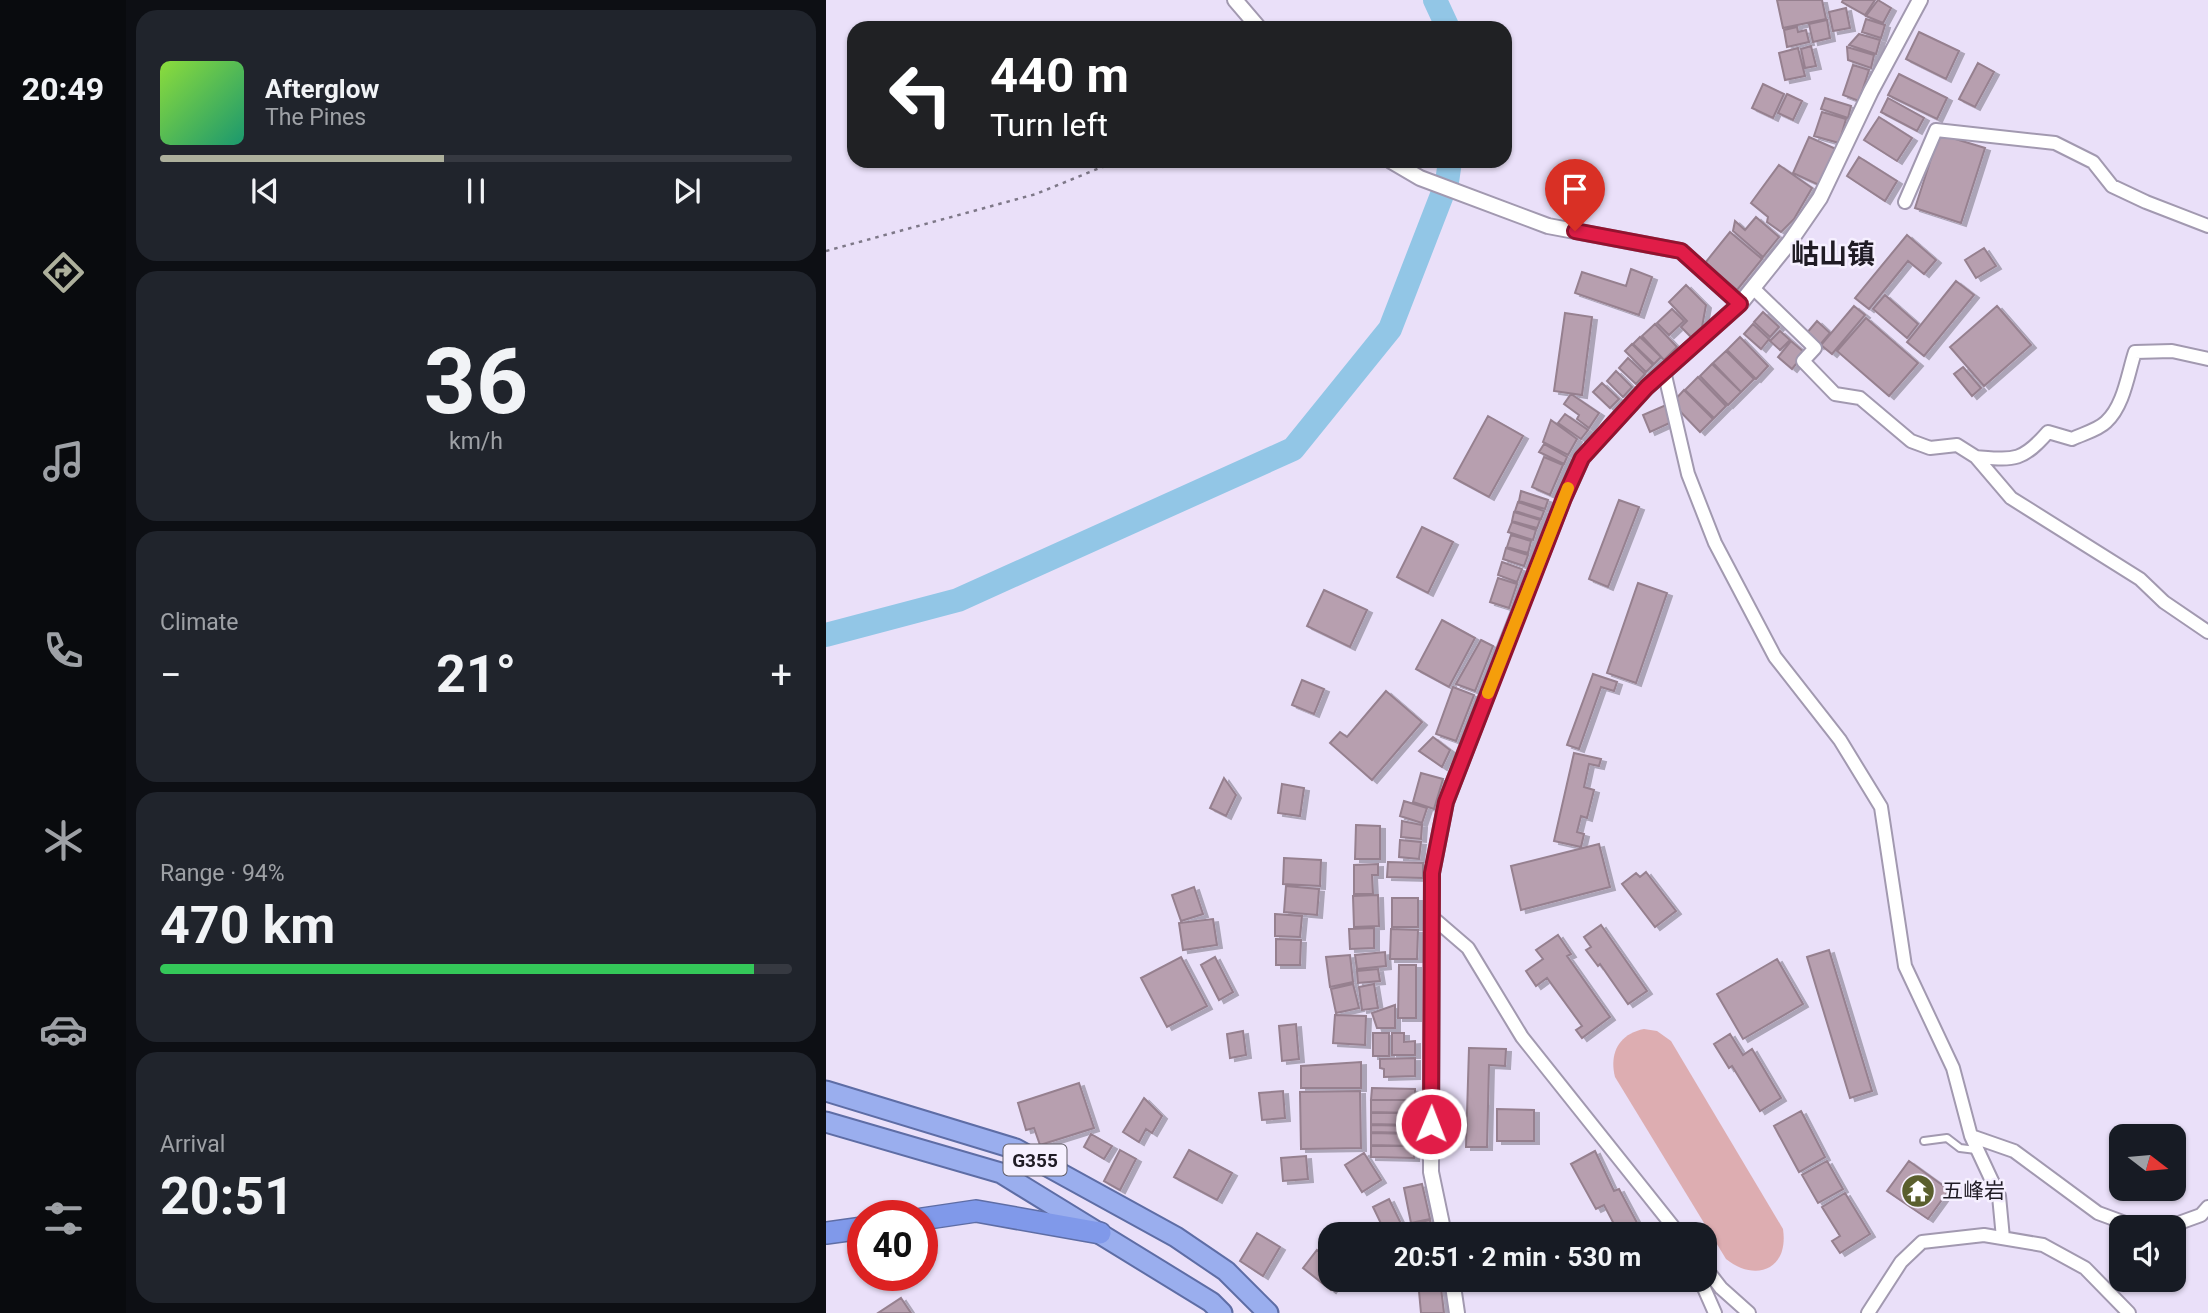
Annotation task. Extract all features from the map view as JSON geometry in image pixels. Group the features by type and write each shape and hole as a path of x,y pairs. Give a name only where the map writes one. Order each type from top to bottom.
{"highway":[{"name":"G355","path":"826,1091 1016,1149 1176,1237 1226,1270 1268,1313"},
{"name":"G355","path":"826,1122 1001,1173 1211,1302 1222,1313"},
{"path":"938,1217 976,1211 1100,1233"},
{"path":"826,1233 847,1230"}],"street":[{"path":"1235,0 1253,21"},
{"path":"1441,1222 1431,1172 1432,873 1446,802 1564,498 1582,458 1647,387 1740,304 1789,243 1820,198 1871,91 1920,0"},
{"path":"1905,202 1936,130 2055,143 2093,162 2112,186 2208,226"},
{"path":"1403,168 1420,178 1548,226 1681,251 1740,304"},
{"path":"1753,288 1815,348 1803,361 1835,394 1860,398 1911,442 1930,448 1957,445 1976,457 2011,498 2140,579 2164,602 2208,632"},
{"path":"1976,457 2008,459 2031,452 2048,432 2071,439 2106,422 2126,389 2128,372 2136,352 2172,351 2208,359"},
{"path":"1664,371 1688,474 1715,543 1775,657 1840,740 1881,807 1905,966 1953,1068 1971,1136 1999,1196 2003,1238"},
{"path":"1432,917 1468,948 1522,1037 1669,1222"},
{"path":"1971,1136 2014,1151 2098,1213 2109,1217"},
{"path":"2186,1220 2201,1215 2208,1207"},
{"path":"1868,1313 1901,1262 1922,1242 1984,1234 2043,1245 2085,1268 2129,1313"},
{"path":"1717,1283 1749,1313"},
{"path":"1454,1292 1457,1313"},
{"path":"1706,1292 1715,1313"}],"lane":[{"path":"1924,1142 1947,1138 1960,1148 1978,1151"}],"path":[{"path":"826,251 1037,194 1100,168"}],"shaded area":[{"path":"1644,1029 1657,1031 1671,1041 1783,1229 1784,1243 1781,1254 1768,1268 1748,1270 1726,1259 1717,1244 1717,1222 1703,1222 1615,1077 1613,1060 1618,1046 1628,1035"}],"building":[{"path":"1777,0 1822,0 1826,19 1783,28"},
{"path":"1875,0 1865,15 1842,2"},
{"path":"1878,0 1891,8 1883,23 1866,16"},
{"path":"1846,8 1850,28 1833,31 1829,12"},
{"path":"1866,19 1885,25 1881,38 1862,32"},
{"path":"1827,20 1830,38 1813,42 1809,24"},
{"path":"1797,27 1798,32 1806,30 1809,42 1787,47 1784,30"},
{"path":"1919,32 1959,51 1946,79 1906,59"},
{"path":"1859,34 1880,40 1876,54 1849,45"},
{"path":"1811,46 1816,66 1805,68 1801,49"},
{"path":"1847,47 1874,55 1871,68 1848,60"},
{"path":"1798,48 1805,76 1785,80 1779,53"},
{"path":"1978,63 1994,72 1975,107 1959,99"},
{"path":"1853,65 1869,70 1859,101 1843,95"},
{"path":"1899,74 1947,98 1937,119 1888,95"},
{"path":"1763,84 1784,94 1773,118 1752,108"},
{"path":"1787,94 1802,101 1793,120 1778,113"},
{"path":"1825,98 1851,106 1848,118 1821,109"},
{"path":"1888,98 1924,118 1917,131 1881,112"},
{"path":"1822,112 1846,119 1839,143 1814,136"},
{"path":"1879,117 1912,138 1897,161 1864,140"},
{"path":"1939,134 1985,148 1961,223 1915,208"},
{"path":"1809,137 1836,149 1819,185 1793,173"},
{"path":"1859,157 1897,181 1885,201 1847,176"},
{"path":"1779,165 1812,188 1794,219 1781,232 1767,222 1768,217 1751,203"},
{"path":"1756,217 1779,237 1763,257 1733,231 1735,221 1745,230"},
{"path":"1730,232 1762,259 1737,290 1705,263"},
{"path":"1907,235 1936,260 1924,274 1908,261 1869,309 1855,298"},
{"path":"1984,248 1996,266 1976,278 1965,260"},
{"path":"1631,269 1652,277 1639,315 1575,293 1582,272 1626,286"},
{"path":"1956,281 1974,295 1924,356 1907,342"},
{"path":"1686,285 1706,305 1702,327 1691,337 1681,327 1687,321 1669,302"},
{"path":"1885,295 1918,324 1907,338 1873,309"},
{"path":"1854,306 1865,315 1832,354 1821,345"},
{"path":"1997,306 2031,345 1984,386 1950,347"},
{"path":"1672,309 1684,321 1669,335 1657,323"},
{"path":"1763,312 1779,327 1770,337 1754,322"},
{"path":"1565,313 1592,317 1582,395 1554,391"},
{"path":"1866,318 1918,363 1889,396 1837,351"},
{"path":"1817,321 1830,333 1819,346 1806,334"},
{"path":"1655,324 1677,347 1664,360 1642,336"},
{"path":"1753,324 1769,339 1761,349 1744,334"},
{"path":"1780,331 1790,340 1780,350 1770,341"},
{"path":"1640,337 1661,357 1654,364 1633,344"},
{"path":"1740,337 1768,366 1756,379 1727,350"},
{"path":"1791,341 1805,353 1792,369 1778,357"},
{"path":"1632,344 1653,365 1646,372 1625,351"},
{"path":"1726,351 1754,379 1741,392 1713,363"},
{"path":"1628,358 1645,374 1636,384 1619,368"},
{"path":"1712,364 1741,392 1728,405 1700,376"},
{"path":"1963,367 1981,388 1972,396 1954,374"},
{"path":"1616,371 1632,387 1623,397 1607,381"},
{"path":"1698,377 1726,406 1714,418 1685,390"},
{"path":"1602,383 1619,399 1610,408 1593,392"},
{"path":"1684,390 1713,419 1700,432 1672,403"},
{"path":"1571,394 1599,413 1589,428 1577,419 1579,415 1564,404"},
{"path":"1666,405 1674,421 1650,432 1643,415"},
{"path":"1565,414 1588,430 1581,439 1558,423"},
{"path":"1488,416 1523,436 1489,497 1454,478"},
{"path":"1551,420 1577,439 1568,455 1543,442"},
{"path":"1544,444 1567,457 1564,464 1539,452"},
{"path":"1544,457 1563,465 1550,495 1532,487"},
{"path":"1521,491 1548,500 1545,509 1519,501"},
{"path":"1619,500 1639,507 1608,587 1589,579"},
{"path":"1518,502 1544,511 1541,519 1515,511"},
{"path":"1514,512 1540,520 1537,528 1512,521"},
{"path":"1512,522 1536,530 1533,540 1508,532"},
{"path":"1422,527 1453,542 1428,593 1397,577"},
{"path":"1511,535 1531,541 1528,553 1507,547"},
{"path":"1506,548 1528,555 1524,566 1503,559"},
{"path":"1502,562 1522,569 1517,582 1498,575"},
{"path":"1498,578 1517,584 1509,608 1490,602"},
{"path":"1638,583 1667,593 1636,683 1607,673"},
{"path":"1324,590 1367,610 1350,647 1307,626"},
{"path":"1442,620 1475,638 1449,687 1416,669"},
{"path":"1481,640 1493,646 1475,691 1456,684"},
{"path":"1593,674 1617,682 1614,691 1601,687 1579,749 1567,745"},
{"path":"1302,680 1324,689 1314,714 1292,705"},
{"path":"1453,687 1474,695 1456,741 1436,734"},
{"path":"1386,691 1422,722 1372,780 1330,743 1340,732 1347,737"},
{"path":"1433,737 1450,750 1442,767 1419,751"},
{"path":"1574,753 1601,759 1599,766 1589,764 1584,787 1594,790 1587,818 1581,816 1577,832 1584,834 1581,847 1554,841"},
{"path":"1421,773 1443,779 1434,809 1413,802"},
{"path":"1224,778 1236,795 1226,816 1210,808"},
{"path":"1282,784 1304,788 1300,816 1278,813"},
{"path":"1404,801 1427,808 1422,823 1400,816"},
{"path":"1402,821 1422,825 1421,839 1401,837"},
{"path":"1356,825 1380,826 1380,859 1355,859"},
{"path":"1400,840 1421,842 1419,859 1399,857"},
{"path":"1599,844 1610,887 1521,910 1511,866"},
{"path":"1284,858 1321,860 1320,886 1283,884"},
{"path":"1388,862 1423,863 1423,878 1387,877"},
{"path":"1378,864 1378,875 1372,875 1373,894 1354,894 1354,865"},
{"path":"1646,872 1676,911 1655,927 1622,884 1636,873 1640,877"},
{"path":"1286,886 1319,889 1317,915 1284,912"},
{"path":"1194,887 1203,914 1181,921 1172,895"},
{"path":"1378,895 1379,926 1354,927 1353,896"},
{"path":"1392,898 1418,898 1418,927 1392,927"},
{"path":"1275,914 1302,916 1300,937 1275,936"},
{"path":"1213,919 1217,945 1183,950 1179,923"},
{"path":"1601,925 1647,991 1628,1004 1600,964 1598,966 1586,950 1591,947 1584,937"},
{"path":"1374,928 1374,948 1350,949 1349,929"},
{"path":"1391,929 1418,930 1417,959 1390,959"},
{"path":"1558,935 1571,954 1567,956 1610,1017 1582,1038 1576,1030 1582,1026 1547,978 1536,986 1526,971 1543,959 1536,950"},
{"path":"1276,939 1301,940 1300,965 1276,965"},
{"path":"1829,950 1872,1091 1850,1098 1807,957"},
{"path":"1385,952 1386,966 1357,969 1355,955"},
{"path":"1350,955 1353,982 1330,987 1326,957"},
{"path":"1181,957 1207,1006 1167,1027 1141,978"},
{"path":"1215,957 1233,992 1219,1000 1201,965"},
{"path":"1777,959 1803,1004 1743,1039 1717,994"},
{"path":"1399,965 1416,965 1416,1018 1398,1018"},
{"path":"1378,969 1380,981 1358,983 1357,971"},
{"path":"1353,984 1359,1008 1336,1013 1331,989"},
{"path":"1374,984 1378,1008 1362,1010 1359,987"},
{"path":"1395,1005 1395,1028 1377,1028 1372,1013"},
{"path":"1335,1015 1366,1016 1365,1045 1333,1043"},
{"path":"1296,1024 1299,1059 1282,1061 1279,1026"},
{"path":"1243,1031 1246,1055 1230,1058 1227,1034"},
{"path":"1373,1033 1389,1033 1389,1056 1373,1056"},
{"path":"1392,1033 1404,1033 1404,1042 1415,1041 1415,1055 1392,1055"},
{"path":"1730,1034 1743,1055 1752,1049 1781,1098 1760,1111 1732,1066 1729,1068 1714,1044"},
{"path":"1469,1048 1506,1049 1505,1066 1489,1065 1487,1147 1466,1147"},
{"path":"1415,1058 1415,1076 1384,1077 1384,1069 1380,1068 1380,1059"},
{"path":"1361,1062 1361,1088 1301,1088 1301,1066"},
{"path":"1079,1083 1094,1128 1040,1145 1034,1128 1026,1130 1018,1103"},
{"path":"1372,1088 1415,1089 1415,1100 1371,1100"},
{"path":"1283,1091 1285,1118 1262,1120 1259,1093"},
{"path":"1360,1091 1361,1148 1301,1149 1300,1092"},
{"path":"1144,1098 1162,1116 1152,1133 1146,1129 1139,1142 1123,1132"},
{"path":"1371,1100 1415,1100 1414,1113 1371,1112"},
{"path":"1497,1109 1534,1110 1534,1141 1497,1141"},
{"path":"1801,1111 1825,1157 1799,1172 1774,1126"},
{"path":"1371,1113 1414,1113 1414,1125 1371,1124"},
{"path":"1371,1125 1414,1126 1414,1133 1371,1132"},
{"path":"1371,1133 1414,1134 1414,1146 1371,1145"},
{"path":"1091,1134 1112,1146 1104,1159 1084,1147"},
{"path":"1371,1146 1414,1146 1414,1158 1371,1157"},
{"path":"1120,1150 1136,1159 1120,1190 1104,1181"},
{"path":"1189,1150 1232,1173 1217,1200 1174,1177"},
{"path":"1595,1151 1614,1191 1619,1189 1637,1222 1613,1222 1604,1205 1596,1209 1571,1164"},
{"path":"1364,1153 1381,1180 1362,1192 1345,1165"},
{"path":"1306,1156 1308,1179 1283,1181 1281,1158"},
{"path":"1827,1161 1843,1189 1818,1203 1802,1175"},
{"name":"五峰岩","path":"1909,1161 1949,1190 1928,1219 1887,1191"},
{"path":"1422,1184 1430,1219 1411,1222 1404,1188"},
{"path":"1845,1193 1870,1234 1840,1253 1832,1241 1840,1236 1822,1207"},
{"path":"1389,1199 1400,1222 1380,1222 1373,1207"},
{"path":"1257,1233 1280,1247 1263,1276 1240,1261"},
{"path":"1317,1250 1318,1251 1318,1280 1303,1268"},
{"path":"1419,1292 1441,1292 1444,1313 1421,1313"},
{"path":"901,1298 911,1313 878,1313"}],"waterway":[{"path":"1435,0 1445,21"},
{"path":"826,635 958,600 1293,449 1390,329 1447,182 1449,168"}],"slow traffic":[{"path":"1488,693 1568,488"}],"place":[{"name":"五峰岩","path":"1918,1191"}],"district":[{"name":"岵山镇","path":"1833,254"}],"route":[{"path":"1431,1124 1432,873 1446,802 1582,458 1647,387 1740,304 1681,251 1575,231"}]}
